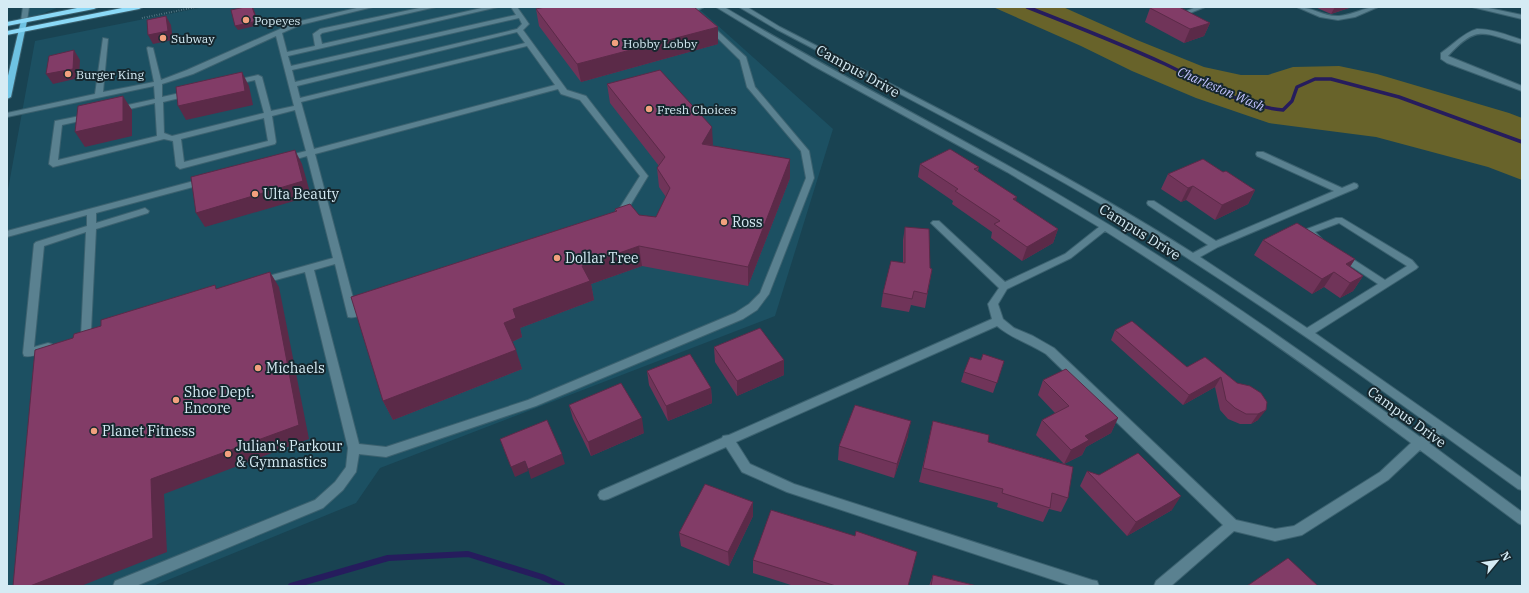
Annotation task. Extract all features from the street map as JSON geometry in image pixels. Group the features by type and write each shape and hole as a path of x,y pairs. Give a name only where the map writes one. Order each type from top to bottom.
{"highway":[{"path":"7,24 94,7"},
{"path":"7,32 139,7"}],"main road":[{"path":"7,97 24,21"}],"street":[{"path":"24,21 26,7"},
{"path":"7,116 158,82 190,72 278,31 298,24 370,7"},
{"path":"319,47 316,34 320,32 433,7"},
{"path":"284,55 495,7"},
{"path":"292,85 519,30 526,24 514,7"},
{"path":"354,448 386,452 532,403 739,316 752,307 764,294 810,178 805,151 751,87 744,59 692,10 701,7"},
{"name":"Campus Drive","path":"719,7 769,38 968,147 1105,226 1257,325 1522,519"},
{"name":"Campus Drive","path":"742,7 778,28 1055,175 1119,211 1307,333 1522,485"},
{"path":"1190,11 1202,7"},
{"path":"1300,7 1333,19 1343,19 1375,7"},
{"path":"1475,7 1522,17"},
{"path":"288,69 520,16"},
{"path":"519,30 564,92 583,98 644,176 613,226"},
{"path":"278,31 352,314 374,306"},
{"path":"1522,42 1502,35 1483,32 1473,33 1444,55 1444,57 1450,62 1522,89"},
{"path":"99,95 105,39"},
{"path":"150,48 158,82 160,134 170,139 268,115 297,104 529,44"},
{"path":"177,137 180,166 272,142 268,115 258,77 228,84"},
{"path":"279,161 559,86"},
{"path":"112,111 197,91"},
{"path":"97,114 58,123 53,164 165,136"},
{"path":"1260,154 1341,191"},
{"path":"7,234 214,178"},
{"path":"1192,257 1215,245 1354,186"},
{"path":"1151,203 1215,245"},
{"path":"92,211 82,337 101,332"},
{"path":"57,345 28,353 39,244 145,211"},
{"path":"1307,333 1413,267 1409,262 1339,220 1310,231 1313,237 1385,284"},
{"path":"936,223 1004,287"},
{"path":"1105,226 1068,256 1004,287 993,304 998,321 1010,331 1029,339 1050,351 1232,525 1275,535 1297,531 1384,476 1420,443 1442,427"},
{"path":"250,284 338,260"},
{"path":"120,586 319,504 339,486 352,468 354,448 309,268"},
{"path":"604,495 727,439 998,321"},
{"path":"727,439 746,468 791,488 1092,586"},
{"path":"1161,586 1232,525"}],"shaded area":[{"path":"26,7 59,7 24,21"},
{"path":"204,7 697,7 833,129 775,316 380,468 356,503 153,586 7,586 7,195 35,41"},
{"path":"993,7 1063,7 1137,40 1204,67 1241,75 1268,75 1293,67 1339,66 1377,74 1509,113 1522,118 1522,180 1488,167 1376,137 1269,123 1196,98 1132,71 1081,46"}],"building":[{"name":"Popeyes","path":"252,7 257,21 235,26 231,10"},
{"path":"545,7 694,7 718,27 577,64 536,9"},
{"path":"1179,7 1210,23 1190,29 1150,8"},
{"path":"166,16 168,31 148,35 147,20"},
{"path":"74,50 73,69 46,74 49,56"},
{"path":"660,70 712,127 702,144 790,159 748,267 639,246 582,266 590,281 513,309 516,318 504,323 516,350 383,401 351,297 617,211 615,209 630,204 639,215 656,217 670,188 657,168 665,157 607,84"},
{"path":"242,72 245,91 178,106 176,87"},
{"path":"123,96 123,121 75,132 78,106"},
{"path":"950,149 979,167 974,169 1017,197 1013,199 1058,229 1027,247 994,224 1000,221 955,191 958,189 920,164"},
{"path":"295,150 303,181 196,213 191,177"},
{"path":"1203,159 1223,172 1226,171 1255,190 1222,205 1193,186 1188,188 1168,174"},
{"path":"1297,223 1355,259 1346,264 1363,276 1350,283 1334,272 1322,279 1263,240"},
{"path":"905,227 929,229 930,268 932,269 927,294 914,291 912,299 883,293 891,261 905,263"},
{"path":"270,272 299,425 151,479 153,538 30,586 13,586 35,350 73,338 74,334 101,326 101,320 215,285 216,289"},
{"path":"1132,321 1187,367 1205,357 1237,383 1250,386 1261,393 1267,402 1266,410 1258,414 1246,414 1235,408 1226,400 1221,377 1189,395 1115,330"},
{"path":"760,328 784,360 737,381 714,347"},
{"path":"690,354 711,388 666,406 647,371"},
{"path":"983,354 1004,361 997,383 964,372 970,357 981,360"},
{"path":"1066,369 1118,418 1085,436 1089,440 1071,450 1042,420 1069,406 1043,380"},
{"path":"621,383 642,418 588,442 569,405"},
{"path":"855,405 911,421 897,464 839,446"},
{"path":"547,420 562,454 528,469 525,461 511,467 500,439"},
{"path":"933,421 989,435 988,442 1073,467 1068,498 1052,493 1050,508 1002,493 1003,489 923,468"},
{"path":"1138,453 1181,496 1136,522 1087,471 1099,475"},
{"path":"705,484 753,502 728,552 679,533"},
{"path":"771,510 855,536 856,531 917,552 908,586 836,586 753,560"},
{"path":"1288,558 1318,586 1247,586"},
{"path":"933,575 977,586 931,586"}],"waterway":[{"name":"Charleston Wash","path":"1027,7 1079,27 1165,64 1222,92 1252,104 1283,110 1292,101 1297,87 1315,79 1331,79 1399,97 1522,142"},
{"path":"291,586 388,558 468,554 542,577 562,586"}],"place":[{"name":"Popeyes","path":"246,20"},
{"name":"Subway","path":"163,38"},
{"name":"Hobby Lobby","path":"615,43"},
{"name":"Burger King","path":"68,74"},
{"name":"Fresh Choices","path":"649,109"},
{"name":"Ulta Beauty","path":"255,194"},
{"name":"Ross","path":"724,222"},
{"name":"Dollar Tree","path":"557,258"},
{"name":"Michaels","path":"258,368"},
{"name":"Shoe Dept. Encore","path":"176,400"},
{"name":"Planet Fitness","path":"94,431"},
{"name":"Julian's Parkour & Gymnastics","path":"228,454"}]}
